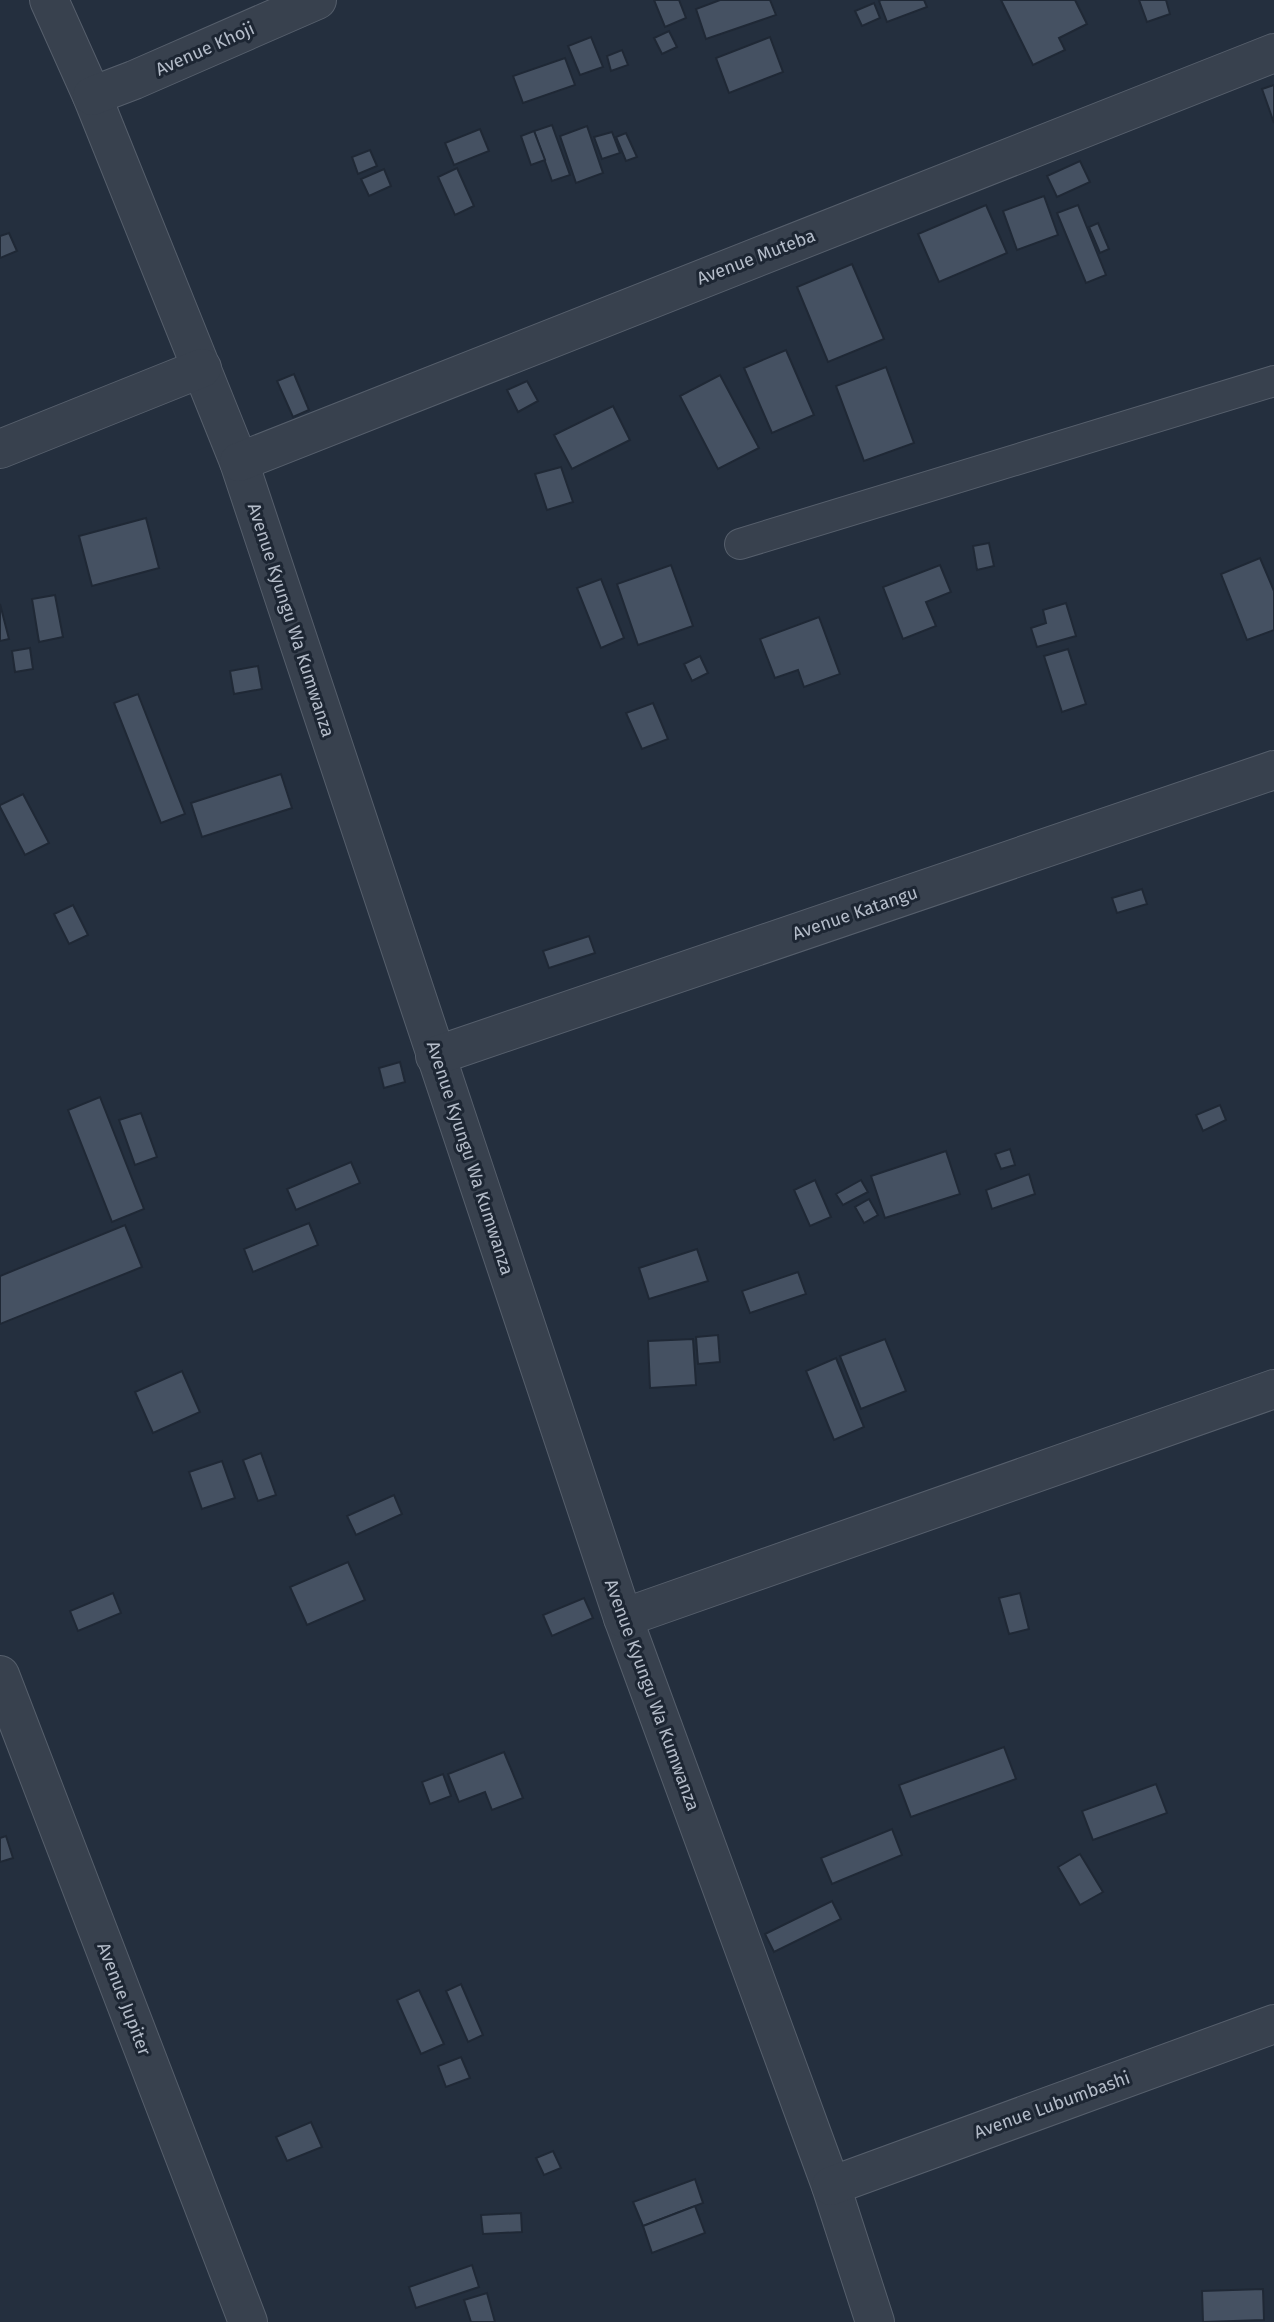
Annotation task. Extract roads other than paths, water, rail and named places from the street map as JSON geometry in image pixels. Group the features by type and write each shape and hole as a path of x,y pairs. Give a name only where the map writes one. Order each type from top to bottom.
{"street":[{"name":"Avenue Kyungu Wa Kumwanza","path":"49,0 92,96 239,462 623,1618 831,2186 876,2322"},
{"name":"Avenue Khoji","path":"92,96 317,0"},
{"name":"Avenue Muteba","path":"239,462 1274,53"},
{"path":"0,449 202,368"},
{"path":"740,544 1274,381"},
{"name":"Avenue Katangu","path":"435,1056 1274,770"},
{"path":"623,1618 1274,1389"},
{"name":"Avenue Jupiter","path":"0,1675 248,2322"},
{"name":"Avenue Lubumbashi","path":"831,2186 1274,2024"}]}
